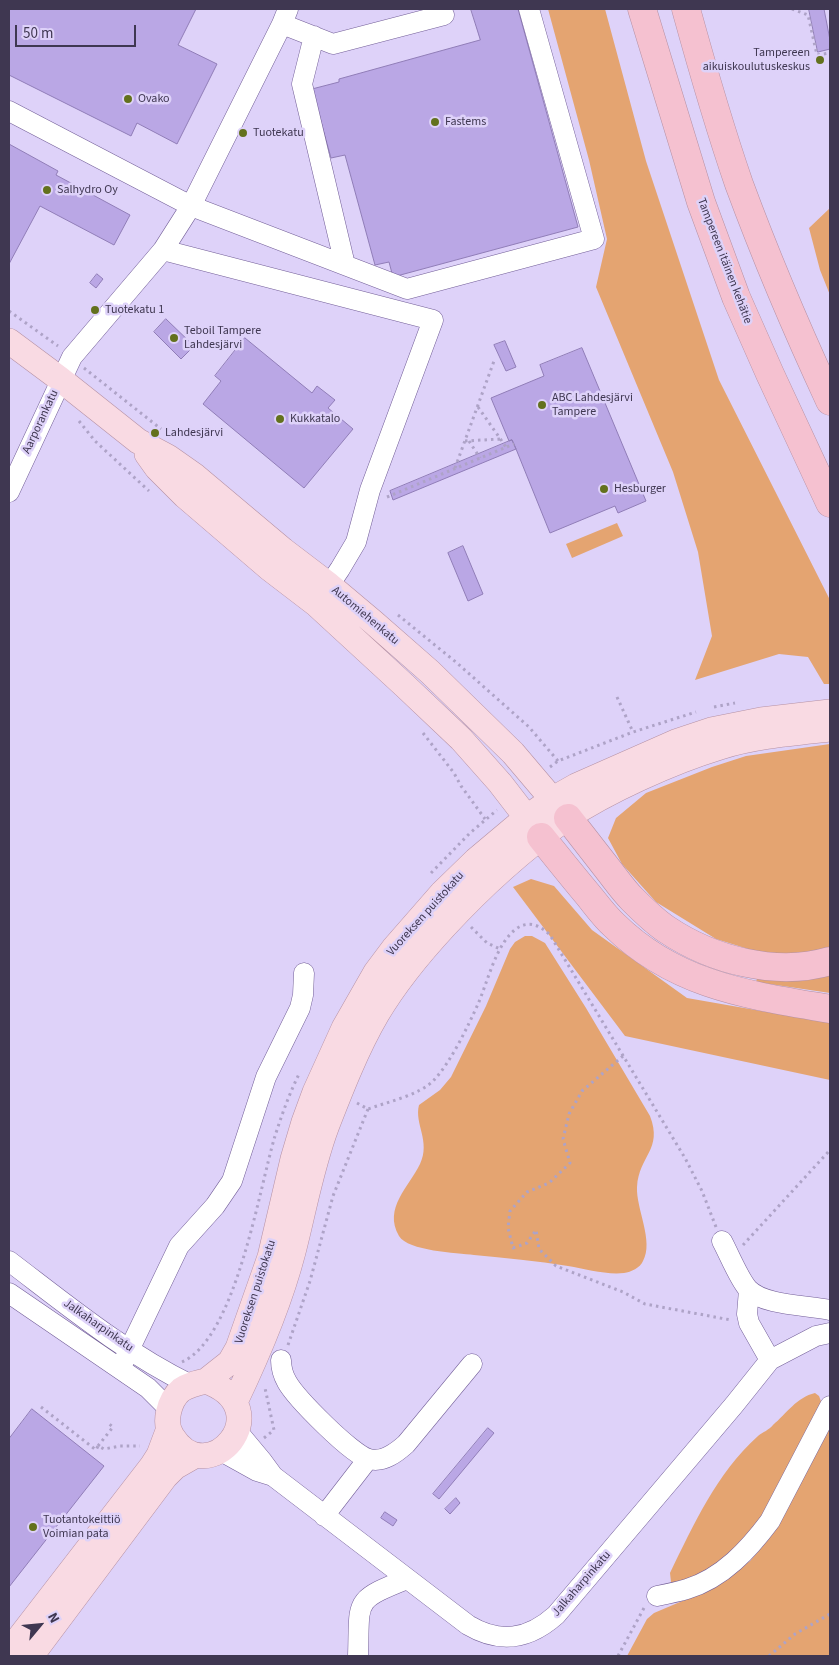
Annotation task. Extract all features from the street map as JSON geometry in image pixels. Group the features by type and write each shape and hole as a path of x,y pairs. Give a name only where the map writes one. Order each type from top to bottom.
{"highway":[{"name":"Tampereen itäinen kehätie","path":"642,9 701,202 733,288 770,374 830,503"},
{"path":"686,9 739,183 778,282 830,401"},
{"path":"560,808 631,897 666,928 683,939 734,960 757,965 777,967 814,966 830,961"},
{"path":"534,827 613,925 635,944 656,958 705,983 735,992 830,1010"}],"main road":[{"name":"Automiehenkatu","path":"9,341 138,441 157,468 185,496 269,568 323,595 430,672 513,753 560,808"},
{"name":"Automiehenkatu","path":"323,595 404,684 461,739 500,783 534,827"},
{"name":"Vuoreksen puistokatu","path":"560,808 576,786 678,741 711,730 761,720 830,712"},
{"name":"Vuoreksen puistokatu","path":"198,1383 230,1362 238,1348 270,1257 293,1159 304,1122 344,1028 376,972 436,899 476,860 534,827 560,808 631,783 686,759 720,747 750,740 830,729"},
{"name":"Vuoreksen puistokatu","path":"235,1402 272,1315 287,1273 314,1164 340,1093 376,1016 388,996 418,956 457,913 492,879 534,827"},
{"path":"9,1651 152,1466 159,1455 174,1399 180,1391 198,1383 219,1386 228,1392 235,1402 239,1415 237,1430 232,1442 221,1451 210,1455 196,1455 185,1450 176,1442 169,1420"},
{"path":"31,1656 165,1477 174,1468 196,1455"}],"street":[{"path":"9,111 191,206 407,289 594,239 529,9"},
{"path":"60,379 72,357 163,250 191,206 286,16 314,36 333,44 444,15"},
{"path":"314,36 302,84 345,265"},
{"path":"163,250 433,320 367,499 356,542 323,595"},
{"name":"Aarporankatu","path":"9,492 60,379"},
{"path":"120,1369 179,1246 215,1206 232,1180 266,1077 300,1008 303,995 304,973"},
{"path":"722,1241 749,1290 761,1297 780,1303 830,1310"},
{"name":"Jalkaharpinkatu","path":"9,1261 130,1350 163,1371 198,1383"},
{"path":"749,1290 747,1314 749,1323 770,1360 816,1336 830,1332"},
{"name":"Jalkaharpinkatu","path":"9,1293 148,1388 169,1420"},
{"path":"281,1360 284,1374 296,1395 342,1440 368,1459 377,1460 395,1454 406,1444 472,1364"},
{"name":"Jalkaharpinkatu","path":"237,1430 273,1476 468,1625 485,1634 499,1637 516,1637 542,1627 556,1616 770,1360"},
{"path":"657,1596 695,1586 721,1572 738,1558 759,1536 770,1521 830,1406"},
{"name":"Jalkaharpinkatu","path":"221,1451 257,1471 273,1476"},
{"path":"324,1516 368,1459"},
{"path":"358,1656 359,1613 365,1600 378,1591 407,1579"}],"path":[{"path":"792,9 808,16 817,55 830,53"},
{"path":"9,311 72,357 163,431"},
{"path":"455,469 467,441 494,361"},
{"path":"478,407 506,448"},
{"path":"467,441 500,440"},
{"path":"467,441 480,458"},
{"path":"367,499 377,501 514,444"},
{"path":"617,697 633,732"},
{"path":"529,727 558,761"},
{"path":"426,879 485,820 460,786 454,774"},
{"path":"457,913 488,943 500,949"},
{"path":"281,1360 300,1314 333,1196 368,1109 420,1090 434,1080 443,1069 468,1024 500,949 510,935 519,927 531,924 545,930 550,935 685,1158 702,1191 722,1241 734,1248 741,1247 747,1242 830,1150"},
{"path":"623,1056 582,1091 569,1114 563,1139 570,1163 548,1183 527,1192 510,1211 508,1228 513,1248 526,1243 536,1230 539,1248 556,1266 623,1292 645,1304 749,1323"},
{"path":"163,1371 186,1360 202,1348 231,1295 255,1215 275,1136 292,1088 304,1064"},
{"path":"264,1380 268,1409 274,1430"},
{"path":"41,1407 96,1450 113,1427 108,1423"},
{"path":"137,1452 144,1440"},
{"path":"98,1446 104,1449 120,1446 140,1446"},
{"path":"618,1656 646,1603 657,1596"},
{"path":"769,1656 795,1634 830,1614"}],"shaded area":[{"path":"548,9 605,9 646,161 719,380 830,600 830,684 824,684 808,657 779,654 695,680 712,636 698,552 673,472 596,287 607,239 589,160"},
{"path":"830,208 830,295 820,270 809,228"},
{"path":"617,523 623,536 572,558 566,544"},
{"path":"830,744 830,950 771,956 716,939 656,902 622,864 608,838 616,818 646,793 746,756"},
{"path":"531,879 554,886 592,930 687,998 830,1023 830,1080 625,1036 513,887"},
{"path":"525,936 532,936 545,943 650,1116 654,1137 642,1167 637,1187 637,1196 646,1235 646,1253 640,1266 630,1272 603,1272 509,1258 422,1248 404,1241 399,1236 395,1226 394,1216 399,1198 423,1156 424,1148 418,1112 419,1105 440,1090 451,1077 486,1006 510,949 515,942"},
{"path":"830,972 830,993 756,982 758,975"},
{"path":"815,1393 819,1396 822,1404 777,1499 722,1566 674,1586 671,1582 670,1573 707,1500 718,1483 743,1451 758,1436 770,1428 792,1406 803,1398"},
{"path":"830,1421 830,1656 627,1656 647,1619 654,1613 713,1588 750,1561 772,1535"}],"building":[{"name":"Ovako","path":"9,9 196,9 178,45 217,64 177,144 137,123 131,136 9,75"},
{"name":"Fastems","path":"471,9 518,9 578,227 393,277 389,262 375,265 345,155 331,158 312,89 339,82 339,79 480,40"},
{"path":"809,9 824,9 830,49 818,52"},
{"name":"Salhydro Oy","path":"9,144 58,171 56,175 130,215 114,245 40,206 9,264"},
{"path":"97,274 103,279 96,288 90,283"},
{"path":"166,319 194,346 181,359 154,332"},
{"name":"Kukkatalo","path":"245,338 312,393 317,386 335,400 328,408 353,429 304,488 203,404 221,381 215,376"},
{"path":"505,341 516,367 506,371 494,345"},
{"path":"582,348 646,501 618,513 615,506 550,533 514,444 512,440 509,441 491,398 544,376 540,365"},
{"path":"512,440 516,449 393,500 390,491"},
{"path":"463,546 483,594 468,601 448,553"},
{"name":"Tuotantokeittiö Voimian pata","path":"32,1409 104,1466 9,1587 9,1439"},
{"path":"488,1428 494,1433 439,1499 433,1494"},
{"path":"456,1498 460,1503 450,1514 445,1509"},
{"path":"385,1512 397,1520 393,1526 381,1518"}],"place":[{"name":"Tampereen aikuiskoulutuskeskus","path":"820,60"},
{"name":"Ovako","path":"128,99"},
{"name":"Fastems","path":"435,122"},
{"name":"Tuotekatu","path":"243,133"},
{"name":"Salhydro Oy","path":"47,190"},
{"name":"Tuotekatu 1","path":"95,310"},
{"name":"Teboil Tampere Lahdesjärvi","path":"174,338"},
{"name":"ABC Lahdesjärvi Tampere","path":"542,405"},
{"name":"Kukkatalo","path":"280,419"},
{"name":"Lahdesjärvi","path":"155,433"},
{"name":"Hesburger","path":"604,489"},
{"name":"Tuotantokeittiö Voimian pata","path":"33,1527"}]}
